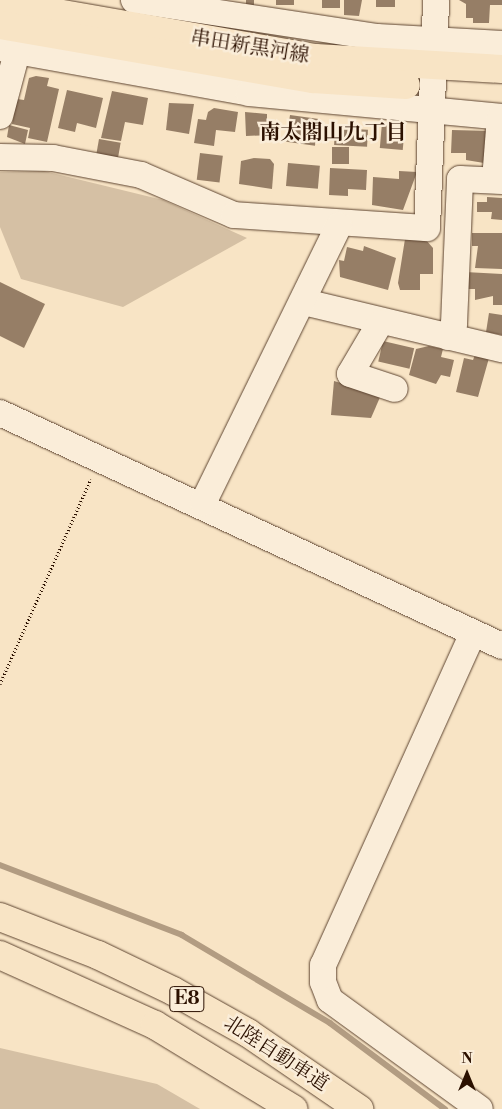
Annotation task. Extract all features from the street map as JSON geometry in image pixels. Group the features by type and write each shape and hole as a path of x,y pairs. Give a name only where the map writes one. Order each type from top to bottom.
{"main road":[{"name":"串田新黒河線","path":"0,3 316,58 433,88 502,69"},
{"name":"串田新黒河線","path":"0,25 313,79 433,88 502,88"},
{"name":"北陸自動車道","path":"0,917 98,955 173,991 248,1032 359,1109"},
{"name":"北陸自動車道","path":"0,955 155,1025 293,1109"}],"street":[{"path":"134,0 236,18 434,41 502,44"},
{"path":"0,157 53,158 141,175 234,215 339,225 427,228 436,0"},
{"path":"0,116 9,50 249,93 433,88 501,117 499,180 460,179 454,324 448,337"},
{"path":"203,503 304,302 339,225"},
{"path":"304,302 380,322 502,349"},
{"path":"380,322 350,374 395,389"},
{"path":"0,412 203,503 502,646"},
{"path":"473,633 323,965 323,982 330,1000 480,1109"}],"path":[{"path":"0,684 101,458"}],"shaded area":[{"path":"44,171 163,200 247,238 123,307 21,279 0,227 0,172"},
{"path":"0,1048 157,1084 200,1109 0,1109"}],"building":[{"path":"246,0 254,0 254,5 246,5"},
{"path":"276,0 294,0 294,5 276,5"},
{"path":"322,0 340,0 340,8 322,8"},
{"path":"344,0 362,0 359,16 344,15"},
{"path":"376,0 395,0 395,7 376,7"},
{"path":"459,0 502,0 502,5 490,5 489,23 473,23 473,18 466,18 466,4"},
{"path":"36,76 49,78 47,86 59,89 47,142 28,138 30,128 12,124 17,99 24,100 29,78"},
{"path":"67,90 103,98 96,128 77,123 75,132 58,128"},
{"path":"112,91 148,98 143,125 125,122 121,141 101,138"},
{"path":"169,103 194,104 189,134 166,130"},
{"path":"214,108 238,112 235,132 216,130 214,146 194,143 198,119 206,120 208,112"},
{"path":"245,112 267,114 267,119 274,120 272,135 246,136"},
{"path":"290,115 319,119 315,146 286,142"},
{"path":"382,123 405,125 403,150 380,148"},
{"path":"9,125 28,130 25,144 7,137"},
{"path":"335,128 368,130 367,147 334,145"},
{"path":"452,130 491,131 490,164 466,160 466,153 451,153"},
{"path":"99,139 121,143 118,158 96,154"},
{"path":"332,147 349,147 349,164 332,164"},
{"path":"200,153 223,156 220,183 197,180"},
{"path":"254,158 270,159 274,164 272,189 239,184 241,161"},
{"path":"288,163 320,166 318,189 286,186"},
{"path":"330,168 367,170 366,190 348,189 348,196 329,195"},
{"path":"399,171 417,172 403,210 372,205 373,177 399,179"},
{"path":"487,197 502,198 502,220 491,219 492,212 477,212 477,202 487,202"},
{"path":"472,233 502,233 502,269 475,268 478,246 472,246"},
{"path":"405,239 426,240 433,248 433,274 420,274 420,290 400,290 398,283"},
{"path":"364,246 396,258 388,290 340,277 339,260 344,261 347,247 363,251"},
{"path":"465,272 502,274 502,305 493,305 493,296 475,300 475,289 465,289"},
{"path":"0,282 45,304 24,348 0,336"},
{"path":"489,313 502,315 502,335 486,332"},
{"path":"383,341 414,348 409,369 378,361"},
{"path":"429,346 443,349 441,357 454,360 450,377 441,375 436,384 409,375 416,349"},
{"path":"475,355 489,358 478,397 456,392 464,358 473,360"},
{"path":"334,381 381,395 371,418 331,415"}],"waterway":[{"path":"0,865 182,935 330,1023 445,1109"}],"district":[{"name":"南太閤山九丁目","path":"333,133"}]}
